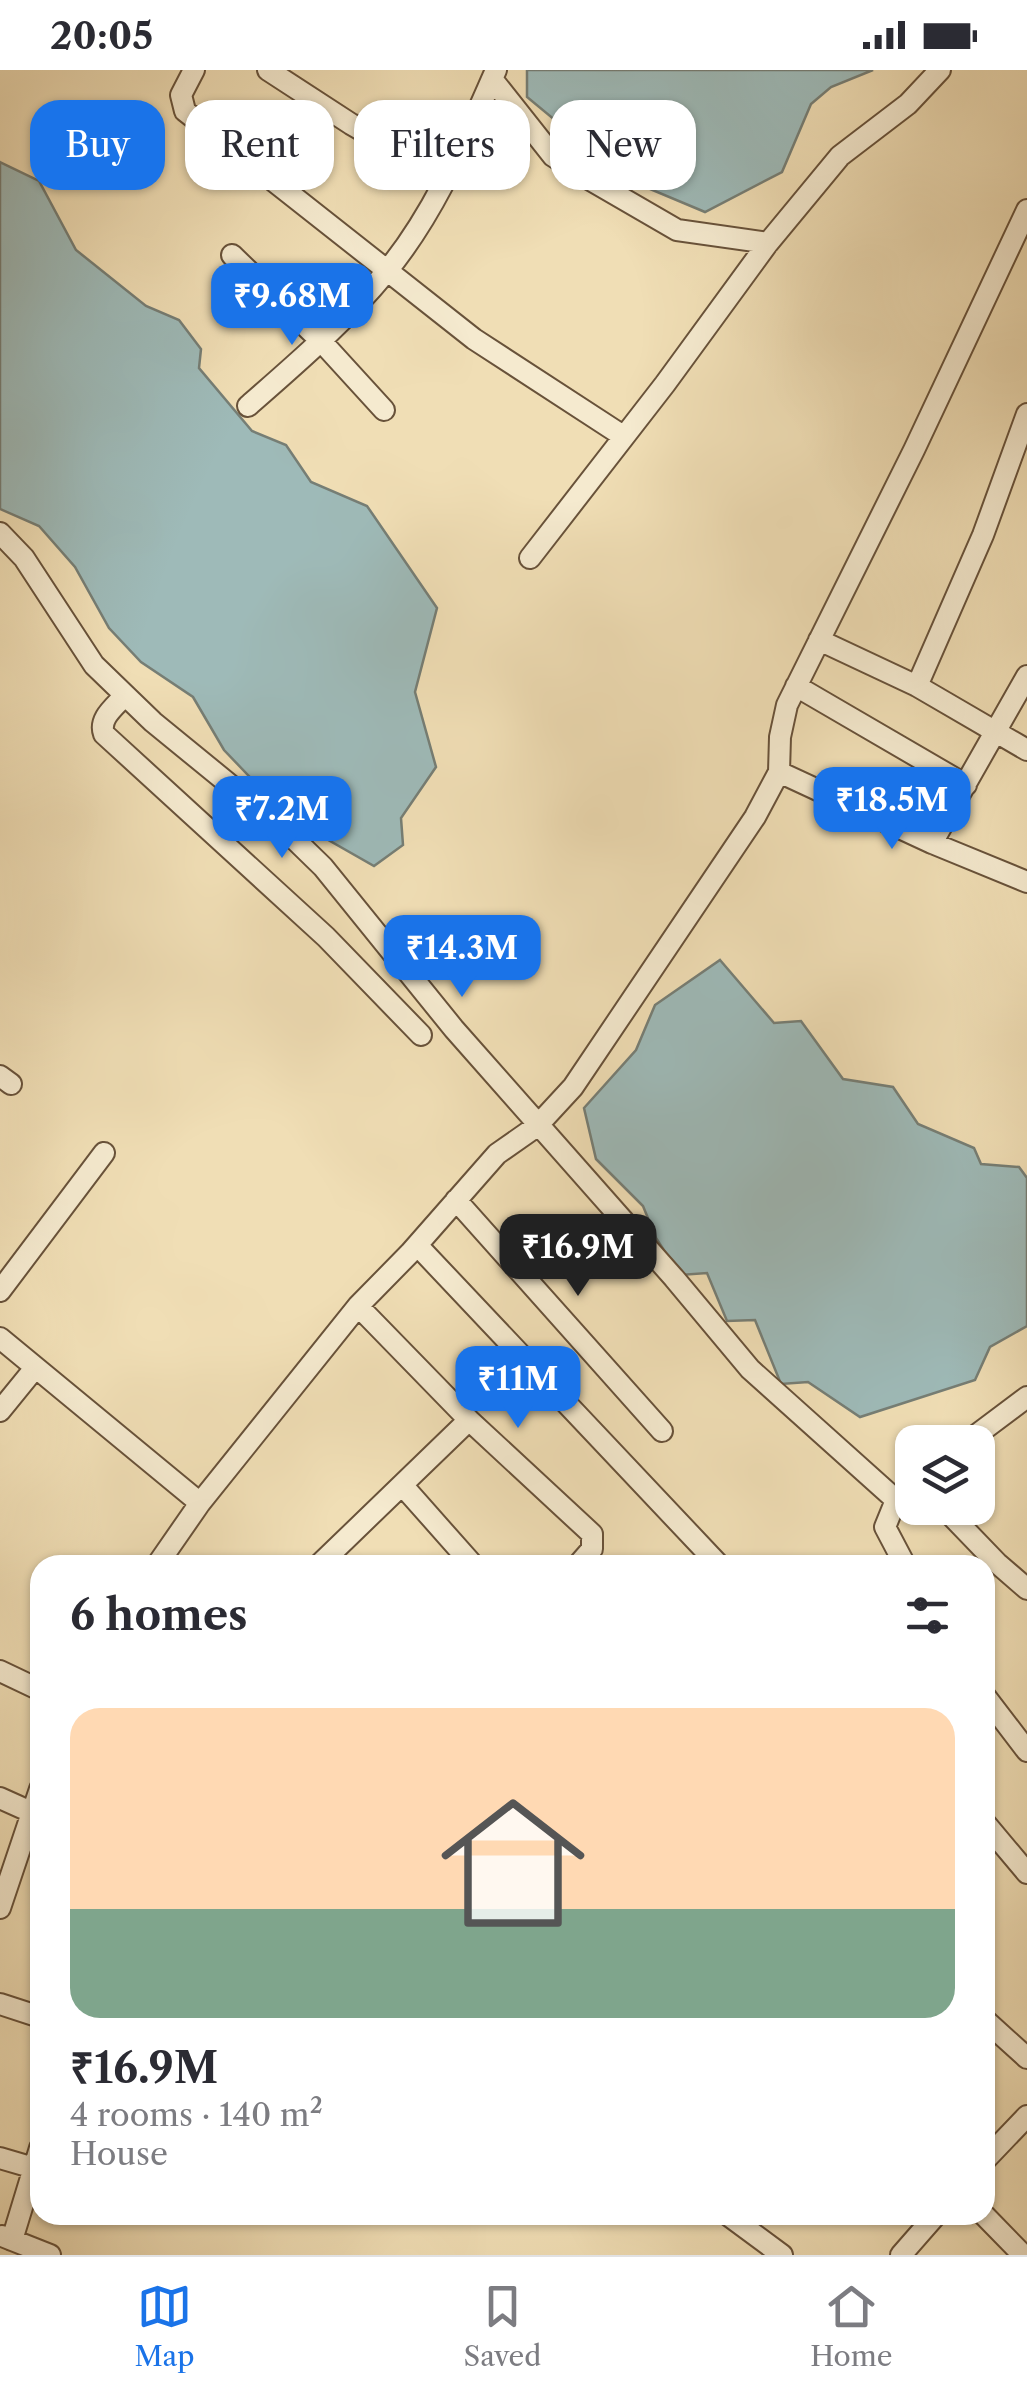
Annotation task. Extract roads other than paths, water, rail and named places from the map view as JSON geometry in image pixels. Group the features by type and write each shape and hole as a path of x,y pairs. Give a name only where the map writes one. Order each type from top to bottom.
{"street":[{"path":"194,70 181,96 185,112 474,340 624,436"},
{"path":"268,70 354,123"},
{"path":"530,558 768,242 840,156 908,104 940,70"},
{"path":"481,100 493,74"},
{"path":"493,74 552,156 589,180 678,230 768,242"},
{"path":"248,406 321,341 386,272 439,190"},
{"path":"163,1555 358,1306 498,1154 537,1126 573,1087 755,817 779,772 780,737 787,705 914,450 1027,210"},
{"path":"232,255 321,341 384,410"},
{"path":"918,686 982,535 1027,414"},
{"path":"0,533 24,558 94,665 166,733 284,829 323,868 537,1126 750,1369 895,1499"},
{"path":"819,640 918,686 1027,750"},
{"path":"932,844 1027,676"},
{"path":"796,686 966,785"},
{"path":"125,695 104,718 104,734 300,912 421,1035"},
{"path":"779,772 932,844 1027,882"},
{"path":"0,1291 104,1153"},
{"path":"456,1200 662,1431"},
{"path":"407,1256 709,1555"},
{"path":"358,1306 469,1420 592,1534 592,1549 587,1555"},
{"path":"0,1338 200,1504"},
{"path":"0,1411 35,1368"},
{"path":"990,1425 1027,1397"},
{"path":"330,1555 469,1420"},
{"path":"402,1486 465,1555"},
{"path":"895,1503 886,1527 900,1555"},
{"path":"960,1525 989,1555"},
{"path":"995,1561 1027,1589"},
{"path":"0,1671 30,1685"},
{"path":"995,1709 1027,1752"},
{"path":"0,1798 30,1812"},
{"path":"0,1908 30,1827"},
{"path":"995,1835 1027,1873"},
{"path":"0,2004 30,2014"},
{"path":"995,2029 1027,2058"},
{"path":"995,2150 1027,2116"},
{"path":"0,2158 30,2158"},
{"path":"30,2176 6,2238 50,2255"},
{"path":"744,2225 782,2255"},
{"path":"900,2255 927,2225"},
{"path":"994,2225 1023,2255"}],"water":[{"path":"527,70 873,70 831,87 811,104 782,172 705,212 652,190 696,190 696,100 550,100 550,116 527,97"},
{"path":"0,162 30,177 30,190 44,190 76,250 146,306 179,320 201,349 199,368 252,431 286,445 311,482 367,506 437,608 415,692 436,767 401,818 403,845 374,866 288,817 224,750 193,697 141,662 109,628 75,567 39,526 0,509"},
{"path":"720,960 774,1023 801,1021 843,1079 893,1087 918,1124 974,1148 981,1164 1019,1167 1027,1178 1027,1326 990,1347 975,1380 860,1417 808,1382 781,1384 755,1320 727,1321 707,1273 680,1275 656,1238 643,1206 596,1159 584,1108 636,1050 655,1005"}]}
